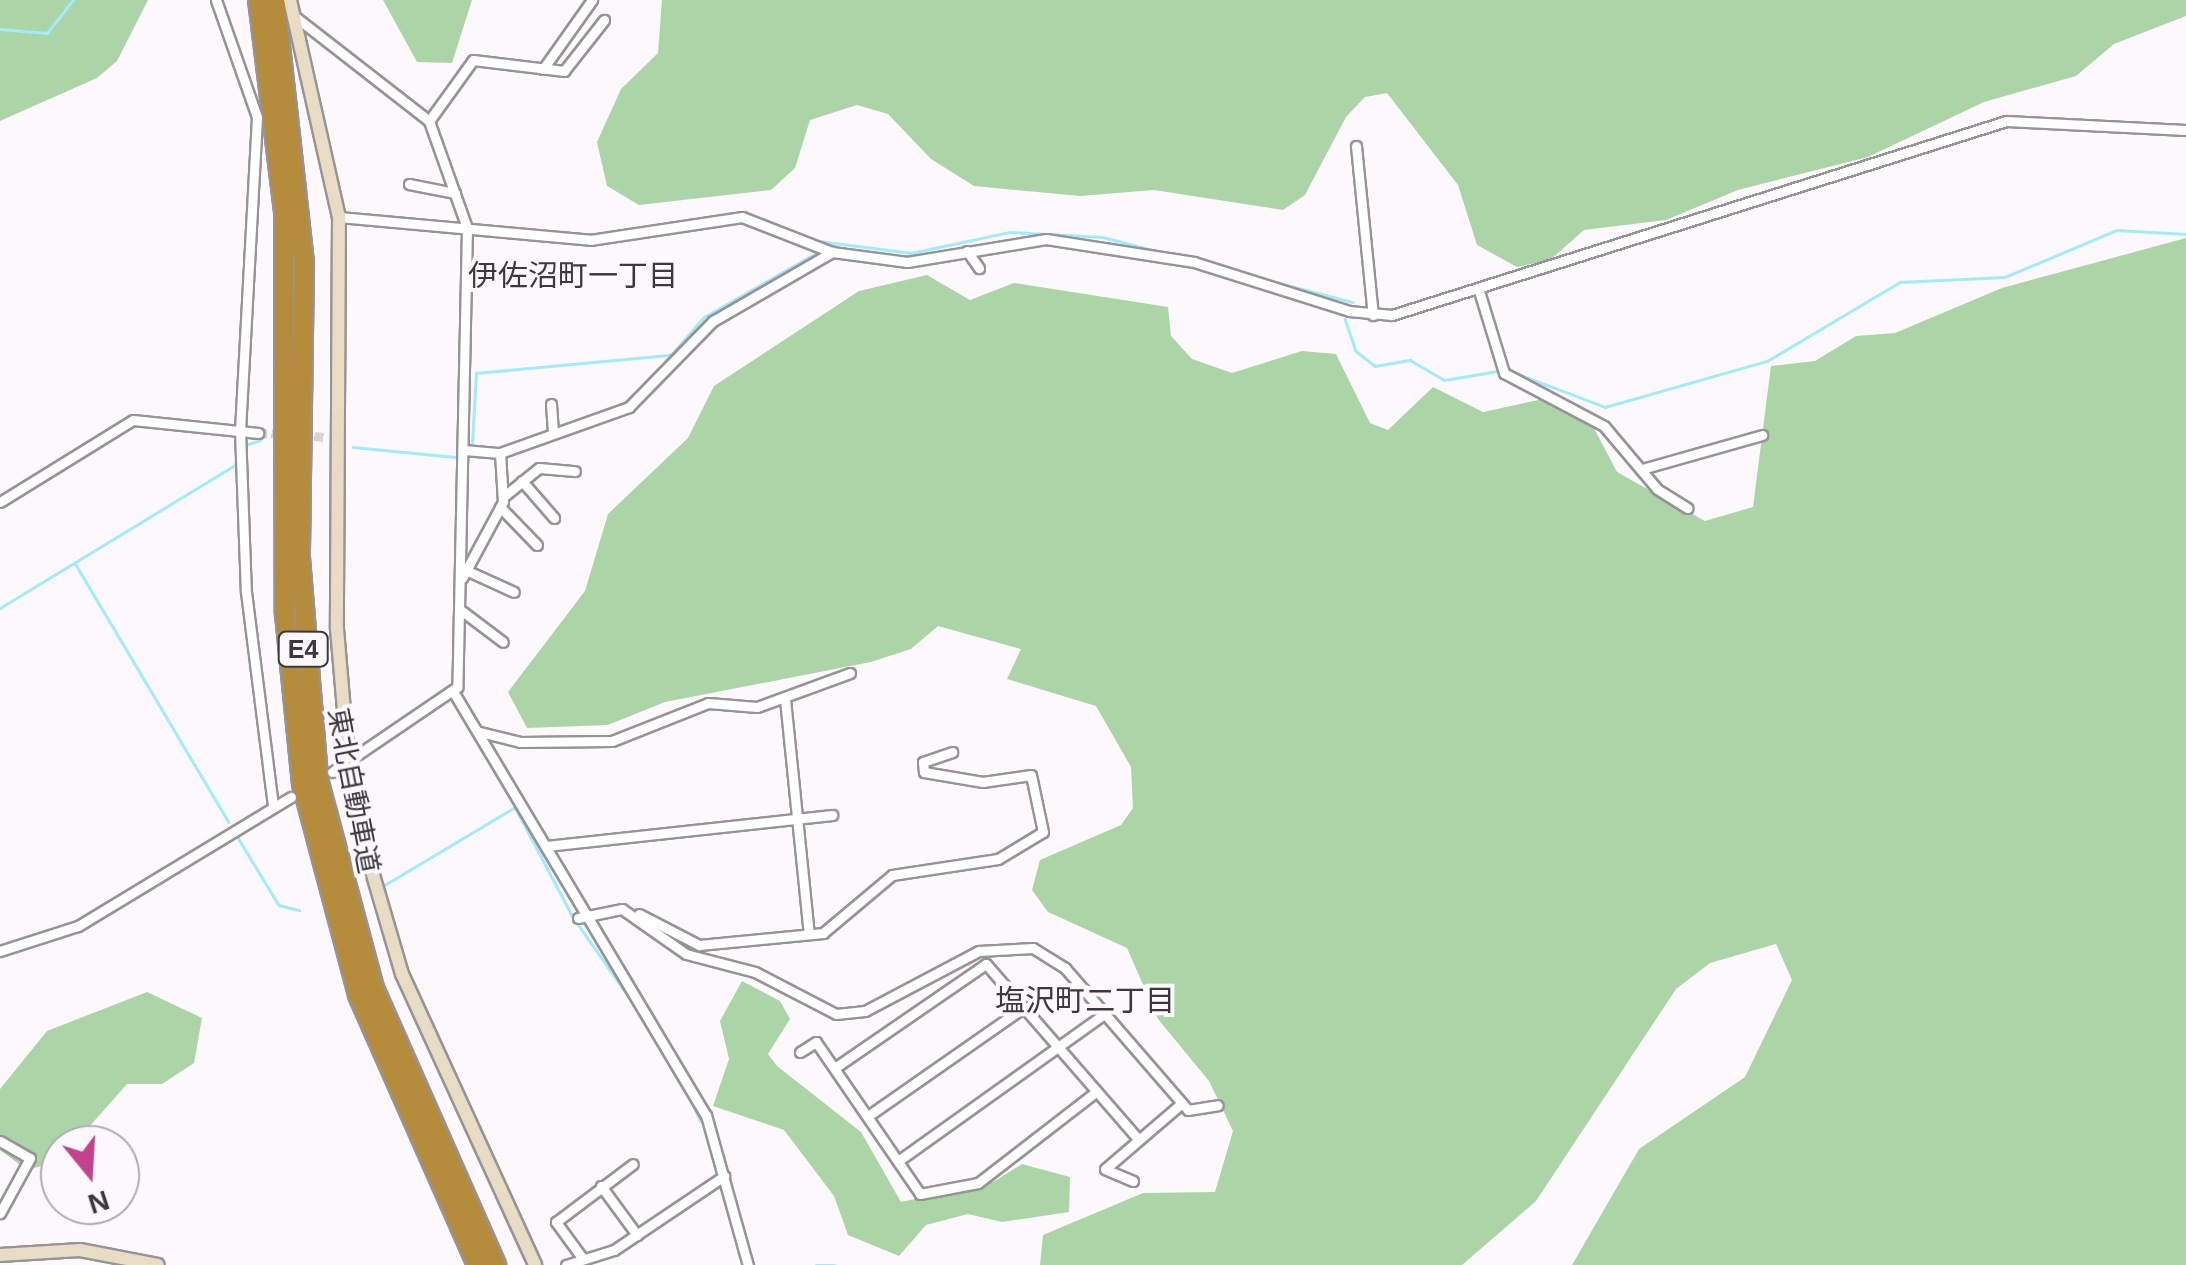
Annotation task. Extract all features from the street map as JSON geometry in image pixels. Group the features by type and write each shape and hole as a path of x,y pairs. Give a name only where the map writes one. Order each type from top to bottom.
{"highway":[{"name":"東北自動車道","path":"258,0 284,212 285,614 302,784 358,995 477,1265"},
{"name":"東北自動車道","path":"275,0 304,263 301,613 318,779 374,988 496,1265"}],"street":[{"path":"216,0 257,117 240,431 259,733 273,806"},
{"path":"290,0 338,217 343,438 337,609 347,763 368,876 402,974 534,1265"},
{"path":"543,68 592,0"},
{"path":"293,15 428,121 455,193 467,236 466,575 454,693 546,846 580,917 656,1020 706,1115 748,1265"},
{"path":"428,121 473,60 564,71 604,20"},
{"path":"574,22 593,36"},
{"path":"338,217 467,236 604,240 742,217 832,252 906,262 1031,238 1114,248 1373,315 1478,291 2006,121 2186,130"},
{"path":"1356,146 1373,315"},
{"path":"409,184 455,193"},
{"path":"464,450 500,453 628,407 713,321 832,252"},
{"path":"967,252 979,268"},
{"path":"1478,291 1504,373 1583,410 1687,508"},
{"path":"551,404 553,431"},
{"path":"0,502 133,420 258,433"},
{"path":"1642,469 1762,435"},
{"path":"325,437 343,438"},
{"path":"500,453 502,502 537,545"},
{"path":"466,575 502,502 522,481 540,468 575,470"},
{"path":"522,481 554,518"},
{"path":"466,575 514,592"},
{"path":"462,611 504,642"},
{"path":"480,732 520,742 612,741 708,703 785,699 850,673"},
{"path":"332,772 454,693"},
{"path":"785,699 809,934"},
{"path":"580,917 631,913 699,945 809,934 837,925 892,874 998,858 1043,832 1031,775 983,782 924,772 922,762 952,752"},
{"path":"0,951 78,926 291,797"},
{"path":"546,846 832,815"},
{"path":"631,913 686,954 755,972 822,1012 866,1011 980,951 1023,946 1064,968 1182,1103"},
{"path":"836,1067 986,964 1139,1140"},
{"path":"868,1116 1024,1007"},
{"path":"898,1161 1061,1049 1104,1014"},
{"path":"800,1052 816,1042 920,1194 978,1183 1097,1091"},
{"path":"1134,1182 1105,1169 1182,1103 1218,1105"},
{"path":"0,1141 30,1158 0,1213"},
{"path":"583,1259 556,1222 633,1164"},
{"path":"566,1265 637,1235 724,1176"},
{"path":"601,1186 637,1235"},
{"path":"2,1258 80,1250 158,1265"}],"green space":[{"path":"0,0 148,0 117,61 97,78 0,121"},
{"path":"383,0 472,0 452,63 417,62"},
{"path":"662,0 2186,0 2186,16 2114,44 2076,76 1984,102 1868,157 1738,190 1666,220 1584,230 1550,260 1517,267 1477,245 1458,185 1387,93 1365,97 1346,117 1305,195 1283,210 1154,190 1080,196 974,186 931,159 888,114 857,105 810,120 795,168 771,190 639,205 607,186 597,142 621,89 658,53"},
{"path":"2186,238 2186,1265 1572,1265 1639,1149 1745,1077 1792,980 1776,944 1710,963 1676,989 1536,1201 1462,1265 1040,1265 1043,1235 1143,1193 1215,1192 1233,1131 1209,1081 1158,1019 1127,948 1048,912 1032,890 1040,860 1121,825 1133,808 1131,767 1096,706 1007,679 1021,649 938,626 911,649 871,662 665,702 608,725 527,728 508,692 585,591 608,514 688,438 714,386 859,291 927,275 970,300 1014,283 1168,307 1171,336 1192,359 1232,373 1302,351 1336,354 1370,423 1388,430 1433,387 1483,412 1543,399 1586,413 1617,472 1705,521 1753,507 1771,366 1815,361 1856,336 1895,333 2002,288"},
{"path":"742,981 780,1001 790,1019 768,1054 777,1066 861,1132 901,1202 993,1182 1022,1164 1070,1177 1069,1212 1002,1222 968,1214 926,1225 899,1256 848,1235 834,1196 784,1130 713,1106 729,1059 720,1021"},
{"path":"147,992 202,1018 194,1063 162,1084 127,1084 91,1125 40,1125 40,1166 27,1170 0,1150 0,1089 47,1031"}],"waterway":[{"path":"0,29 47,33 73,0"},
{"path":"1513,372 1605,407 1767,361 1900,282 2005,277 2117,230 2186,234"},
{"path":"819,241 911,253 1010,232 1103,237 1353,302"},
{"path":"472,443 476,373 671,355 704,317 818,252"},
{"path":"1345,319 1356,351 1375,366 1410,360 1444,380 1497,371"},
{"path":"243,446 260,440"},
{"path":"353,447 455,457"},
{"path":"0,608 235,465 237,451"},
{"path":"75,563 229,822"},
{"path":"383,886 515,807 573,917 638,1010"},
{"path":"237,836 279,905 299,910"},
{"path":"688,1094 700,1120"},
{"path":"715,1132 754,1265"},
{"path":"816,1265 835,1265"}],"tunnel":[{"path":"258,433 286,434"},
{"path":"301,435 325,437"}],"district":[{"name":"伊佐沼町一丁目","path":"573,276"},
{"name":"塩沢町二丁目","path":"1085,1001"}]}
